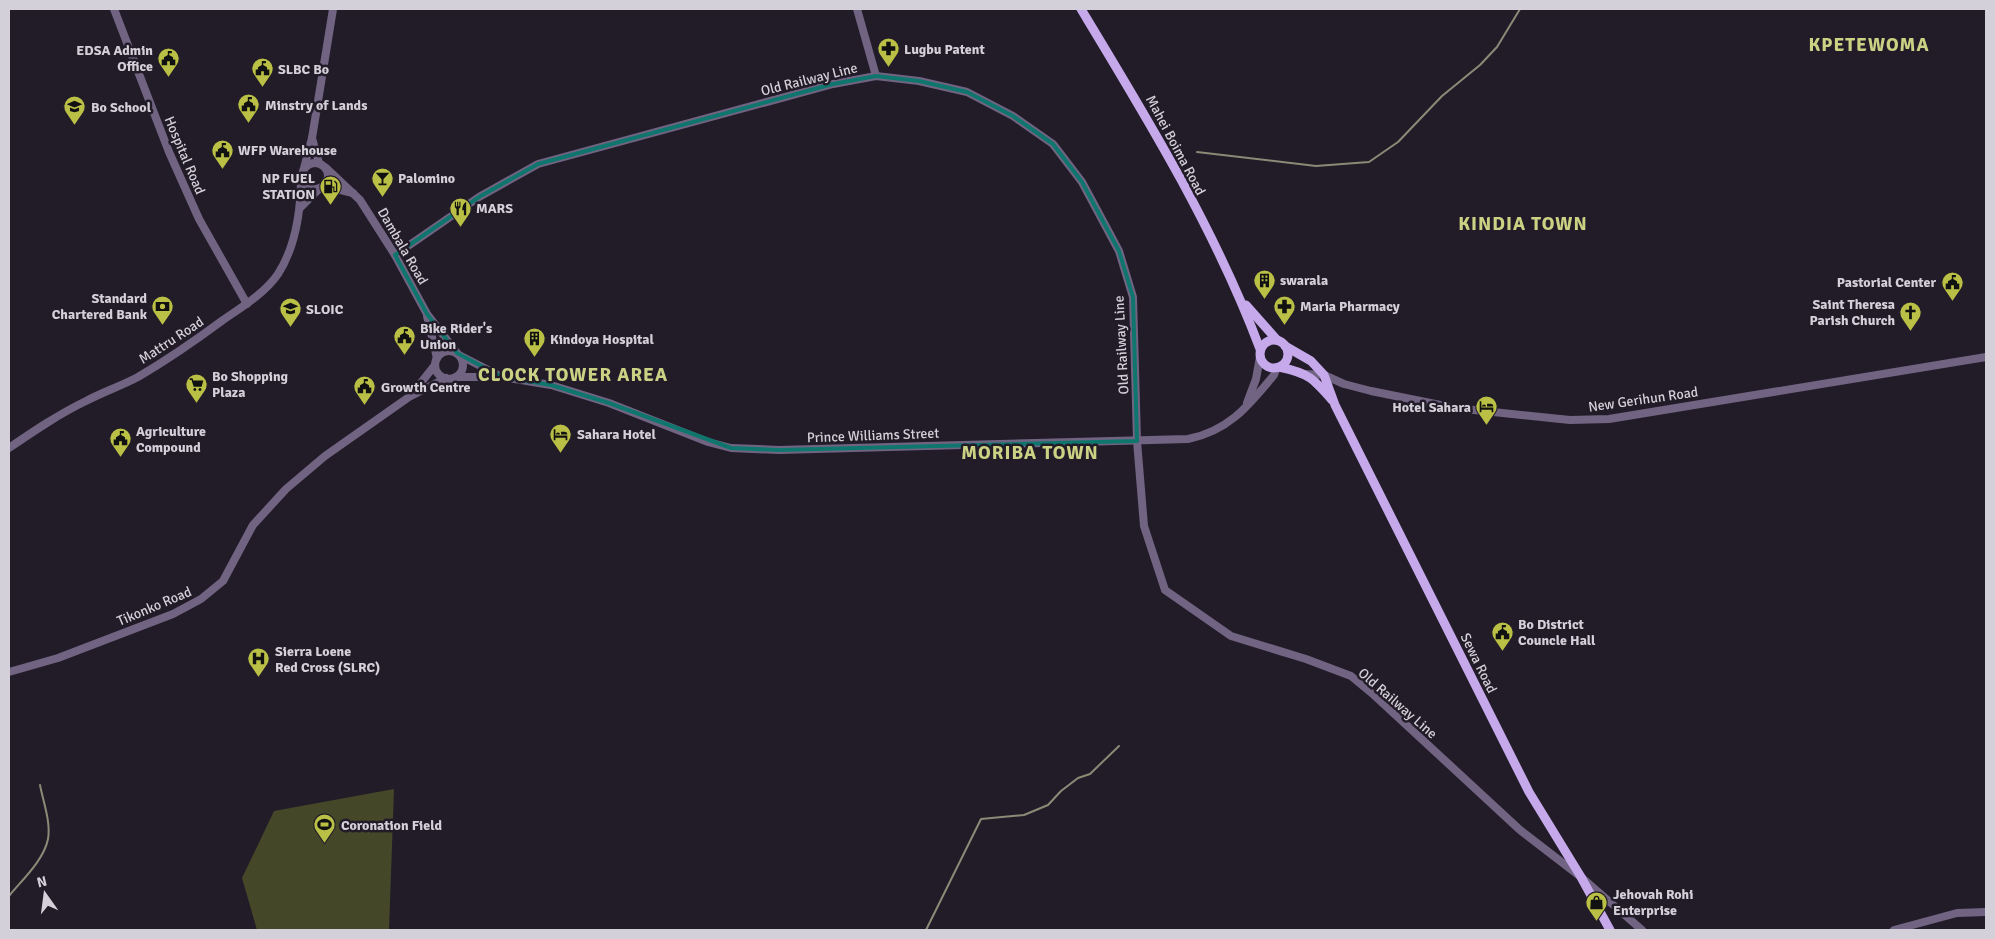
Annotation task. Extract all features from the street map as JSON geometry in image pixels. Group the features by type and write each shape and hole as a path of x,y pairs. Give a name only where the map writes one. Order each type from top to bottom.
{"main road":[{"name":"Mahei Boima Road","path":"1081,9 1146,116 1241,299"},
{"path":"1241,299 1277,340 1311,361 1324,375 1333,402"},
{"path":"1241,299 1260,353 1267,366 1295,370 1305,374 1333,402"},
{"path":"1260,353 1263,344 1268,340 1277,340"},
{"path":"1278,367 1287,357 1285,346"},
{"name":"Sewa Road","path":"1333,402 1529,792 1582,877 1610,930"}],"street":[{"name":"Hospital Road","path":"114,9 169,152 199,219 247,304"},
{"path":"333,9 312,138 302,172 302,180 308,187 316,189 322,187 354,193"},
{"path":"857,9 876,76"},
{"name":"Old Railway Line","path":"395,255 479,197 538,164 833,84 876,76 919,81 967,92 1013,116 1053,144 1082,182 1119,251 1133,297 1137,440 1144,526 1165,590 1231,636 1306,659 1351,676 1520,830 1582,877 1642,930"},
{"path":"312,138 319,163"},
{"path":"300,208 322,187 328,177 326,168 319,163 311,163 302,172"},
{"name":"Dambala Road","path":"326,168 354,193 395,255 427,314 458,354"},
{"name":"Mattru Road","path":"9,448 48,422 88,400 139,376 247,304 278,274 290,248 300,208 302,172"},
{"name":"Dambala Road","path":"427,314 436,361"},
{"path":"409,397 436,361 446,351 458,354 502,377"},
{"name":"Prince Williams Street","path":"1245,407 1256,379 1260,353"},
{"path":"456,377 461,372 463,366 458,354"},
{"name":"New Gerihun Road","path":"1305,374 1324,375 1344,384 1371,392 1455,408 1570,420 1610,419 1986,357"},
{"path":"436,361 439,375 446,378"},
{"name":"Prince Williams Street","path":"502,377 551,385 609,403 708,442 731,448 779,450 1188,439 1200,437 1236,418 1274,375 1278,367"},
{"path":"409,397 446,378 502,377"},
{"name":"Tikonko Road","path":"9,672 58,658 173,614 201,599 223,580 253,526 286,489 325,456 409,397"},
{"path":"1894,930 1957,914 1986,912"}],"highlighted area":[{"path":"876,76 919,81 967,92 1013,116 1053,144 1082,182 1119,251 1133,297 1137,441 779,450 731,448 609,403 551,385 502,377 457,353 427,314 395,255 479,197 538,164 833,84"}],"green space":[{"name":"Coronation Field","path":"394,789 389,930 257,930 242,878 274,811"}],"waterway":[{"path":"1197,152 1316,166 1369,162 1398,142 1442,96 1480,65 1497,47 1520,9"},
{"path":"926,930 981,819 1024,815 1048,805 1061,791 1078,778 1090,774 1119,746"},
{"path":"9,896 37,862 46,847 49,832 48,819 40,785"}],"place":[{"name":"Lugbu Patent","path":"888,68"},
{"name":"EDSA Admin Office","path":"169,77"},
{"name":"SLBC Bo","path":"262,88"},
{"name":"Minstry of Lands","path":"249,124"},
{"name":"Bo School","path":"75,126"},
{"name":"WFP Warehouse","path":"222,169"},
{"name":"Palomino","path":"382,197"},
{"name":"NP FUEL STATION","path":"331,205"},
{"name":"MARS","path":"460,227"},
{"name":"swarala","path":"1264,299"},
{"name":"Pastorial Center","path":"1952,301"},
{"name":"Standard Chartered Bank","path":"163,325"},
{"name":"Maria Pharmacy","path":"1284,325"},
{"name":"SLOIC","path":"290,328"},
{"name":"Saint Theresa Parish Church","path":"1911,331"},
{"name":"Bike Rider's Union","path":"404,355"},
{"name":"Kindoya Hospital","path":"534,358"},
{"name":"Bo Shopping Plaza","path":"196,403"},
{"name":"Growth Centre","path":"365,406"},
{"name":"Hotel Sahara","path":"1487,426"},
{"name":"Sahara Hotel","path":"561,453"},
{"name":"Agriculture Compound","path":"120,458"},
{"name":"Bo District Councle Hall","path":"1502,651"},
{"name":"Sierra Loene Red Cross (SLRC)","path":"259,678"},
{"name":"Coronation Field","path":"325,844"},
{"name":"Jehovah Rohi Enterprise","path":"1597,921"}],"district":[{"name":"KPETEWOMA","path":"1869,44"},
{"name":"KINDIA TOWN","path":"1523,223"},
{"name":"CLOCK TOWER AREA","path":"573,374"},
{"name":"MORIBA TOWN","path":"1030,452"}]}
